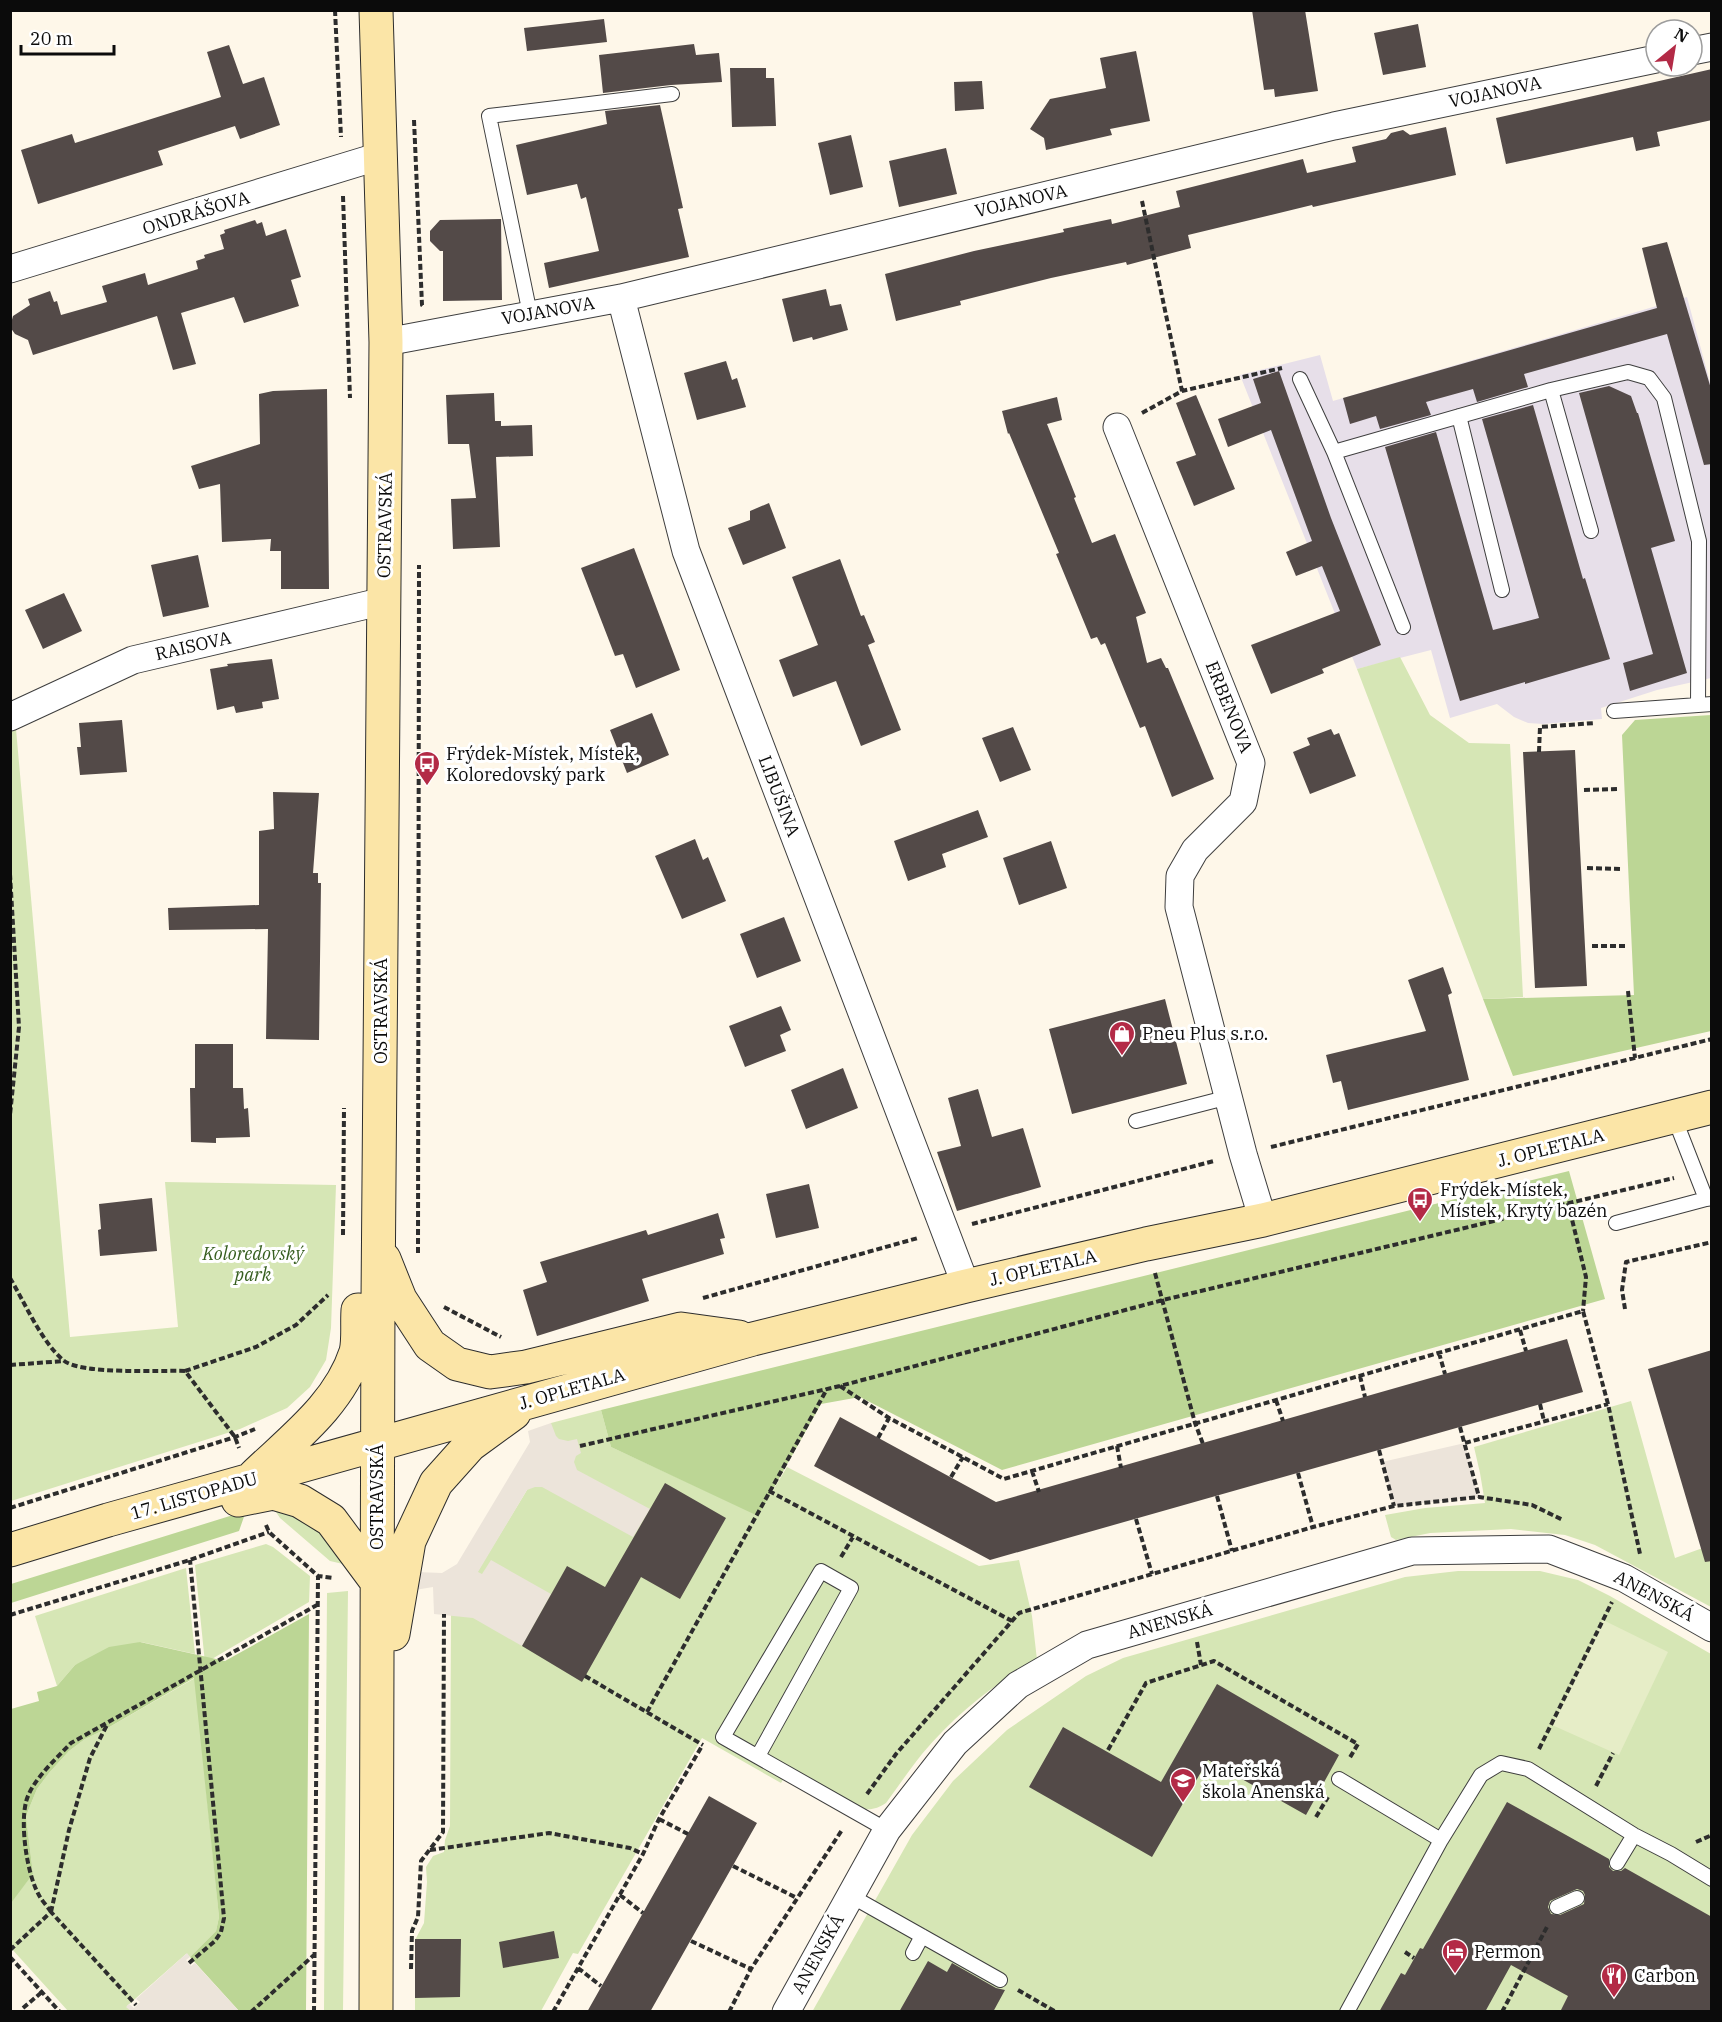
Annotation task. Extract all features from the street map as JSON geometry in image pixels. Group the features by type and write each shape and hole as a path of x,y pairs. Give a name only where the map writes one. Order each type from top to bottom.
{"street":[{"name":"OSTRAVSKÁ","path":"376,10 387,342 379,1246 376,2012"},
{"name":"VOJANOVA","path":"387,342 621,298 1334,126 1644,61"},
{"name":"ONDRÁŠOVA","path":"10,269 381,156"},
{"name":"LIBUŠINA","path":"621,298 686,551 966,1286"},
{"name":"ERBENOVA","path":"1118,427 1251,763 1243,802 1195,850 1180,876 1179,907 1243,1154 1263,1220"},
{"name":"RAISOVA","path":"10,717 134,660 384,601"},
{"name":"J. OPLETALA","path":"378,1444 753,1339 1146,1244 1263,1220 1712,1107"},
{"path":"379,1246 400,1299 430,1345 457,1364 490,1372 526,1367 681,1329 753,1339"},
{"path":"250,1480 323,1410 343,1381 356,1350 358,1301 379,1246"},
{"path":"376,1731 409,1541 436,1483 470,1445 533,1400"},
{"name":"17. LISTOPADU","path":"10,1550 378,1444"},
{"path":"108,1520 273,1493 300,1501 331,1520 377,1582"},
{"name":"ANENSKÁ","path":"786,2012 887,1830 955,1743 1018,1684 1087,1645 1412,1551 1549,1549 1633,1568 1712,1628"}],"lane":[{"path":"530,314 489,116 672,94"},
{"path":"1334,453 1551,390 1628,372 1649,378 1664,398 1698,541 1705,705 1614,711"},
{"path":"1300,379 1334,453 1403,627"},
{"path":"1551,390 1591,531"},
{"path":"1459,416 1502,590"},
{"path":"1136,1121 1229,1097"},
{"path":"1616,1223 1709,1198 1674,1117"},
{"path":"758,1756 851,1588 821,1571 723,1737 887,1830"},
{"path":"1347,2012 1441,1840 1481,1774 1501,1763 1528,1769 1712,1880"},
{"path":"1339,1779 1441,1840"},
{"path":"1617,1863 1634,1834"},
{"path":"850,1896 1000,1980"},
{"path":"1554,1913 1577,1898"},
{"path":"913,1953 922,1936"}],"path":[{"path":"1136,174 1182,391"},
{"path":"1118,427 1182,391 1289,366 1300,379"},
{"path":"418,1263 419,562"},
{"path":"1539,752 1540,727 1604,722"},
{"path":"1584,790 1618,789"},
{"path":"1587,868 1622,869"},
{"path":"10,874 19,1027 10,1115"},
{"path":"1592,946 1626,946"},
{"path":"1628,991 1635,1058"},
{"path":"694,1301 945,1230 1712,1039"},
{"path":"580,1446 840,1386 1163,1300 1696,1172"},
{"path":"343,1192 344,1236"},
{"path":"1528,1769 1633,1568 1608,1404 1583,1311 1586,1277 1568,1203"},
{"path":"1625,1309 1622,1290 1626,1262 1712,1242"},
{"path":"1146,1244 1195,1424 1203,1444"},
{"path":"10,1278 45,1338 64,1361"},
{"path":"10,1365 64,1361 93,1369 185,1371 256,1347 296,1325 328,1295 336,1298"},
{"path":"436,1304 503,1338"},
{"path":"840,1386 889,1418 1004,1479 1583,1311"},
{"path":"1520,1330 1526,1351"},
{"path":"1439,1353 1445,1374"},
{"path":"185,1371 236,1437"},
{"path":"1360,1376 1365,1397"},
{"path":"647,1712 827,1389"},
{"path":"1276,1400 1283,1421"},
{"path":"1540,1404 1545,1421"},
{"path":"1465,1443 1608,1404"},
{"path":"878,1438 889,1418"},
{"path":"10,1508 236,1437 258,1427"},
{"path":"1460,1427 1479,1497"},
{"path":"1117,1446 1121,1468"},
{"path":"1379,1450 1394,1506"},
{"path":"951,1478 963,1457"},
{"path":"1032,1471 1039,1492"},
{"path":"1298,1473 1313,1527"},
{"path":"769,1491 853,1538 1012,1621"},
{"path":"1218,1496 1232,1551"},
{"path":"1136,1519 1152,1574"},
{"path":"10,1615 190,1560 269,1532 318,1576 337,1578"},
{"path":"841,1558 853,1538"},
{"path":"189,1963 215,1941 221,1932 224,1918 190,1560"},
{"path":"314,2012 318,1576"},
{"path":"136,2005 39,1896 30,1873 24,1828 26,1800 50,1765 71,1743 317,1605"},
{"path":"411,1977 412,1931 418,1917 421,1861 443,1832 444,1614"},
{"path":"1196,1633 1201,1665"},
{"path":"1108,1750 1146,1683 1214,1661 1358,1744 1316,1817"},
{"path":"10,1950 51,1912 69,1830 90,1758 108,1724"},
{"path":"553,2012 643,1854 659,1819 703,1745"},
{"path":"1587,1806 1613,1753"},
{"path":"659,1819 688,1834"},
{"path":"729,2012 751,1969 845,1825"},
{"path":"429,1850 549,1833 630,1848 643,1854"},
{"path":"733,1866 797,1898"},
{"path":"620,1895 643,1913"},
{"path":"1502,2012 1554,1913"},
{"path":"691,1941 751,1969"},
{"path":"251,2012 315,1954"},
{"path":"10,1957 60,2012"},
{"path":"578,1968 602,1986"},
{"path":"1000,1980 1056,2012"},
{"path":"23,2008 42,1992"}],"shaded area":[{"path":"1687,297 1711,386 1711,678 1657,690 1601,708 1602,719 1543,724 1528,723 1514,717 1497,704 1450,718 1431,650 1357,669 1240,375 1320,355 1333,401"},
{"path":"551,1423 559,1439 568,1441 577,1439 581,1453 576,1456 574,1462 577,1470 650,1509 633,1537 542,1487 527,1490 478,1572 482,1574 491,1560 551,1594 522,1646 473,1618 434,1614 433,1587 415,1590 416,1572 442,1573 457,1564 530,1442 528,1431"},
{"path":"1465,1443 1479,1497 1394,1506 1382,1462"},
{"path":"187,1953 190,1957 186,1960 191,1966 195,1963 239,2011 131,2011 126,2007 129,2004 134,2008 140,2002 136,1999"}],"green space":[{"path":"1400,657 1430,715 1469,743 1510,744 1523,997 1483,999 1357,669"},
{"path":"1711,715 1711,1031 1513,1076 1483,999 1634,995 1622,735 1635,720"},
{"name":"Koloredovský park","path":"16,729 70,1337 178,1327 165,1182 336,1185 331,1328 326,1360 310,1387 287,1408 240,1429 11,1501 10,731"},
{"path":"1569,1171 1605,1299 1002,1470 860,1397 821,1404 758,1516 611,1447 601,1410"},
{"path":"1631,1401 1675,1558 1711,1545 1711,1607 1595,1545 1565,1535 1511,1529 1430,1533 1396,1540 1391,1537 1385,1515 1425,1508 1485,1503 1474,1447"},
{"path":"601,1410 611,1447 758,1515 787,1467 979,1566 1019,1560 1032,1616 1037,1660 1005,1679 961,1714 922,1754 886,1803 873,1809 864,1809 789,1769 781,1783 702,1738 578,1954 573,1953 541,2011 415,2012 415,1940 424,1923 426,1867 433,1856 444,1852 450,1826 451,1615 527,1490 551,1423"},
{"path":"272,1506 307,1514 343,1564 330,1561 280,1518"},
{"path":"246,1511 239,1531 11,1603 11,1584"},
{"path":"266,1544 310,1576 309,1602 205,1663 195,1565"},
{"path":"186,1568 195,1654 141,1642 75,1665 57,1686 35,1616"},
{"path":"1458,1571 1540,1571 1578,1580 1711,1654 1711,2011 812,2012 912,1835 953,1781 1007,1730 1086,1676 1123,1658 1405,1577"},
{"path":"348,1591 343,2011 324,2011 327,1593"},
{"path":"309,1614 306,2011 239,2011 190,1957 216,1931 219,1917 194,1678 85,1739 69,1751 49,1773 37,1789 26,1816 33,1874 11,1903 11,1709 39,1701 37,1692 57,1686 75,1665 109,1647 140,1642 225,1661"},
{"path":"1603,1620 1668,1652 1619,1755 1552,1725"},
{"path":"195,1678 219,1917 216,1931 190,1957 186,1954 127,2006 131,2011 68,2011 11,1948 10,1903 33,1874 26,1816 37,1789 69,1751 85,1739"}],"building":[{"path":"1252,10 1305,10 1318,91 1275,97 1274,89 1264,90"},
{"path":"604,19 607,42 527,51 524,28"},
{"path":"1418,24 1426,67 1383,75 1374,33"},
{"path":"694,44 696,55 719,53 722,82 603,93 599,55"},
{"path":"229,45 243,84 264,77 280,125 240,139 235,126 158,151 163,165 38,204 21,150 72,134 75,143 221,97 207,52"},
{"path":"1136,51 1150,121 1110,129 1112,135 1046,150 1044,138 1030,129 1050,99 1106,88 1100,58"},
{"path":"730,68 766,68 766,78 774,78 776,126 732,127"},
{"path":"1712,69 1712,120 1657,132 1660,146 1636,151 1633,137 1506,164 1496,118 1672,78 1704,78 1704,71"},
{"path":"982,81 984,109 955,111 954,82"},
{"path":"660,105 683,208 678,209 689,257 549,288 544,263 599,251 586,197 581,199 577,184 527,195 516,145 607,124 605,111"},
{"path":"1446,127 1456,175 1313,207 1312,205 1188,235 1191,248 1127,265 1126,262 1051,278 960,301 961,305 896,321 885,274 974,251 1064,232 1063,229 1111,219 1112,224 1180,207 1176,191 1303,159 1307,173 1356,162 1352,147 1386,139 1391,133 1403,130 1410,135"},
{"path":"851,135 863,187 830,195 818,143"},
{"path":"946,148 957,194 899,207 889,161"},
{"path":"501,219 502,300 443,301 443,251 440,251 430,241 430,231 440,220"},
{"path":"255,220 257,224 262,222 266,236 286,229 301,277 291,280 299,306 244,323 234,297 181,313 196,364 173,370 157,316 33,355 28,340 15,334 10,327 13,316 30,305 28,299 50,291 54,302 57,301 61,315 107,302 102,286 145,273 148,285 198,269 196,261 205,258 204,255 224,249 220,235 225,233 224,230"},
{"path":"1667,242 1712,392 1712,464 1704,465 1667,334 1524,374 1528,387 1477,402 1473,389 1426,402 1431,415 1380,429 1376,416 1350,424 1343,398 1657,308 1642,248"},
{"path":"826,289 830,306 841,304 848,330 813,340 812,337 793,342 782,299"},
{"path":"726,361 732,380 737,378 746,407 697,420 684,373"},
{"path":"1279,371 1331,518 1381,645 1322,669 1324,673 1271,694 1251,645 1340,611 1322,566 1296,576 1286,552 1312,541 1271,430 1228,447 1218,419 1261,403 1253,379"},
{"path":"1609,386 1631,396 1675,541 1651,548 1687,673 1630,691 1623,663 1653,654 1579,393"},
{"path":"327,389 329,589 281,589 281,551 270,551 271,539 222,542 220,484 199,489 191,466 260,444 259,394 273,391"},
{"path":"494,393 495,421 501,421 501,426 532,425 533,456 496,457 500,547 453,549 451,499 476,498 469,444 448,444 446,395"},
{"path":"1196,395 1235,489 1194,506 1176,462 1196,455 1176,403"},
{"path":"1057,397 1062,420 1047,424 1092,543 1115,534 1146,613 1136,617 1147,663 1161,658 1168,668 1214,779 1172,797 1145,726 1140,728 1105,643 1101,645 1097,637 1091,639 1056,554 1059,553 1008,434 1002,411"},
{"path":"1533,405 1583,579 1585,578 1610,659 1460,701 1385,447 1436,432 1493,630 1539,618 1482,419"},
{"path":"769,503 786,548 743,565 728,528 750,520 750,511"},
{"path":"634,548 680,670 636,688 623,654 615,656 581,568"},
{"path":"198,555 209,607 163,617 151,565"},
{"path":"840,559 861,616 864,615 875,642 868,645 901,730 861,746 836,681 793,697 779,660 818,645 792,577"},
{"path":"64,593 82,631 43,649 25,610"},
{"path":"272,659 279,699 262,702 263,708 236,713 234,706 217,710 210,669 228,666 227,664"},
{"path":"652,713 669,755 627,773 610,730"},
{"path":"122,720 127,772 80,775 77,747 81,747 79,723"},
{"path":"1013,727 1031,770 1000,782 982,738"},
{"path":"1331,729 1334,735 1339,733 1356,776 1310,794 1293,752 1310,745 1307,738"},
{"path":"1575,750 1587,986 1535,988 1523,752"},
{"path":"273,792 319,793 313,873 318,873 318,883 321,883 319,1040 266,1039 268,929 169,930 168,908 259,905 259,831 274,829"},
{"path":"978,810 988,837 942,854 946,867 908,881 894,841"},
{"path":"695,839 703,860 708,857 726,901 682,919 655,856"},
{"path":"1051,841 1067,888 1019,905 1003,858"},
{"path":"784,917 801,961 757,978 740,934"},
{"path":"1443,967 1452,993 1448,995 1469,1080 1348,1110 1341,1081 1333,1083 1326,1055 1426,1031 1408,980"},
{"path":"1165,999 1187,1084 1072,1114 1049,1029"},
{"path":"781,1006 791,1030 780,1035 786,1051 745,1067 729,1026"},
{"path":"195,1044 233,1044 233,1088 243,1088 244,1109 248,1108 250,1137 216,1138 216,1143 191,1142 190,1088 195,1088"},
{"path":"843,1068 858,1108 806,1129 791,1090"},
{"path":"978,1089 992,1137 1023,1128 1041,1187 957,1211 937,1152 961,1146 948,1098"},
{"path":"809,1184 819,1228 776,1238 766,1194"},
{"path":"152,1198 157,1251 100,1256 99,1204"},
{"path":"718,1213 725,1238 720,1239 724,1254 642,1279 649,1301 537,1336 523,1290 547,1282 540,1262 646,1230 648,1235"},
{"path":"1567,1339 1583,1392 990,1560 814,1466 840,1417 996,1502"},
{"path":"1712,1350 1712,1561 1705,1562 1648,1369"},
{"path":"665,1483 726,1518 680,1599 641,1577 582,1682 522,1646 567,1566 605,1587"},
{"path":"1217,1684 1339,1755 1306,1815 1208,1760 1152,1857 1029,1787 1063,1727 1161,1782"},
{"path":"709,1796 757,1823 650,2012 587,2012"},
{"path":"1507,1802 1609,1859 1609,1867 1613,1871 1621,1871 1625,1868 1712,1917 1712,2012 1560,2012 1568,1996 1511,1965 1485,2012 1379,2012 1401,1973 1405,1975 1420,1948 1423,1949","holes":["1577,1889 1583,1891 1584,1904 1560,1915 1551,1914 1548,1907 1550,1901"]},
{"path":"554,1931 559,1958 503,1968 499,1942"},
{"path":"415,1939 461,1939 460,1997 415,1998"},
{"path":"928,1961 947,1972 952,1963 996,1988 1005,1990 993,2012 899,2012"}],"place":[{"name":"Frýdek-Místek, Místek, Koloredovský park","path":"427,787"},
{"name":"Pneu Plus s.r.o.","path":"1122,1057"},
{"name":"Frýdek-Místek, Místek, Krytý bazén","path":"1420,1223"},
{"name":"Mateřská škola Anenská","path":"1183,1804"},
{"name":"Permon","path":"1455,1975"},
{"name":"Carbon","path":"1614,1999"}]}
